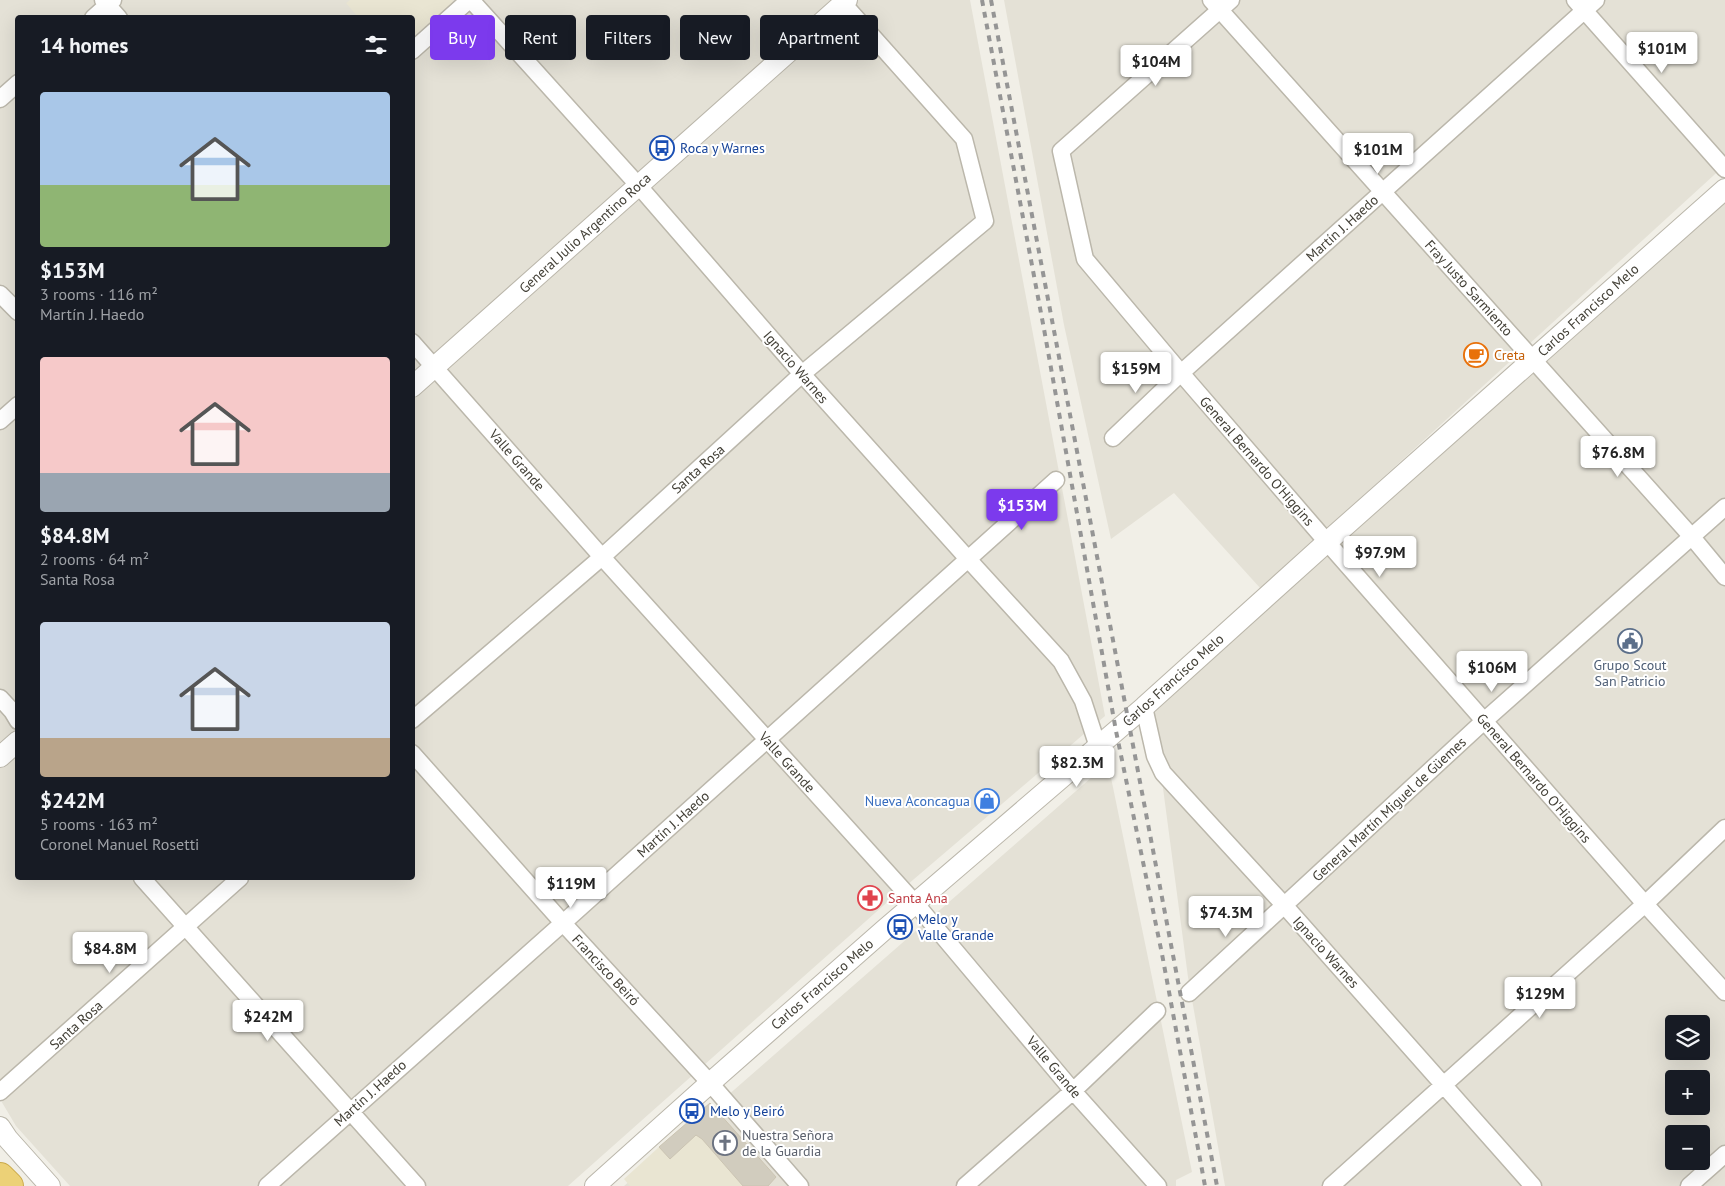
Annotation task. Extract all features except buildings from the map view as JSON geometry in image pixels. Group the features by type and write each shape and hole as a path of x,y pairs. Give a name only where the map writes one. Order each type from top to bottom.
{"highway":[{"path":"0,1177 9,1186"}],"street":[{"path":"415,48 470,0"},
{"name":"Ignacio Warnes","path":"470,0 638,185 802,374 1061,661 1084,701 1098,747"},
{"name":"General Julio Argentino Roca","path":"415,384 844,1"},
{"name":"Santa Rosa","path":"415,717 602,557 802,374 985,221 964,139 844,1"},
{"path":"96,15 108,2 117,15"},
{"name":"General Bernardo O'Higgins","path":"1221,3 1061,151 1085,259 1327,542 1645,904 1725,992"},
{"name":"Fray Justo Sarmiento","path":"1221,3 1383,192 1692,537 1725,577"},
{"path":"1585,4 1725,169"},
{"name":"Martín J. Haedo","path":"1113,438 1181,373 1383,192 1585,4"},
{"path":"0,99 15,86"},
{"name":"Carlos Francisco Melo","path":"596,1186 710,1083 1144,707 1725,189"},
{"path":"0,294 15,309"},
{"name":"Valle Grande","path":"415,345 602,557 916,903 1073,1091 1158,1186"},
{"path":"0,421 15,408"},
{"name":"Martín J. Haedo","path":"266,1186 563,924 1056,480"},
{"name":"General Martín Miguel de Güemes","path":"1189,993 1484,721 1725,508"},
{"path":"0,698 15,716"},
{"name":"Ignacio Warnes","path":"1144,707 1155,756 1163,773 1444,1084 1533,1186"},
{"path":"0,756 15,743"},
{"name":"Francisco Beiró","path":"415,756 563,924 710,1083 800,1186"},
{"path":"1330,1186 1645,904 1725,828"},
{"path":"144,880 187,926 417,1186"},
{"name":"Santa Rosa","path":"0,1092 238,880"},
{"path":"966,1186 1073,1091 1157,1011"},
{"path":"0,1127 8,1139 50,1186"},
{"path":"1689,1186 1725,1154"}],"shaded area":[{"path":"0,0 970,0 1105,716 893,897 568,1186 70,1186 16,1126 0,1099"},
{"path":"350,0 452,0 454,2 439,15 430,15 430,22 415,35 415,15 356,15 346,3"},
{"path":"1004,0 1725,0 1725,165 1261,589 1174,493 1111,539 1064,325"},
{"path":"1725,197 1725,1186 1225,1186 1188,977 1152,705"},
{"path":"1108,763 1192,1172 1176,1180 1176,1186 624,1186"},
{"path":"696,1135 702,1139 743,1186 630,1186 624,1179 659,1147 670,1159"}],"railway":[{"path":"982,0 1044,329 1116,731 1162,954 1205,1186"},
{"path":"991,0 1217,1186"}],"place":[{"name":"Roca y Warnes","path":"662,148"},
{"name":"Creta","path":"1476,355"},
{"name":"Grupo Scout San Patricio","path":"1630,641"},
{"name":"Nueva Aconcagua","path":"987,801"},
{"name":"Santa Ana","path":"870,898"},
{"name":"Melo y Valle Grande","path":"900,927"},
{"name":"Melo y Beiró","path":"692,1111"},
{"name":"Nuestra Señora de la Guardia","path":"725,1143"}]}
